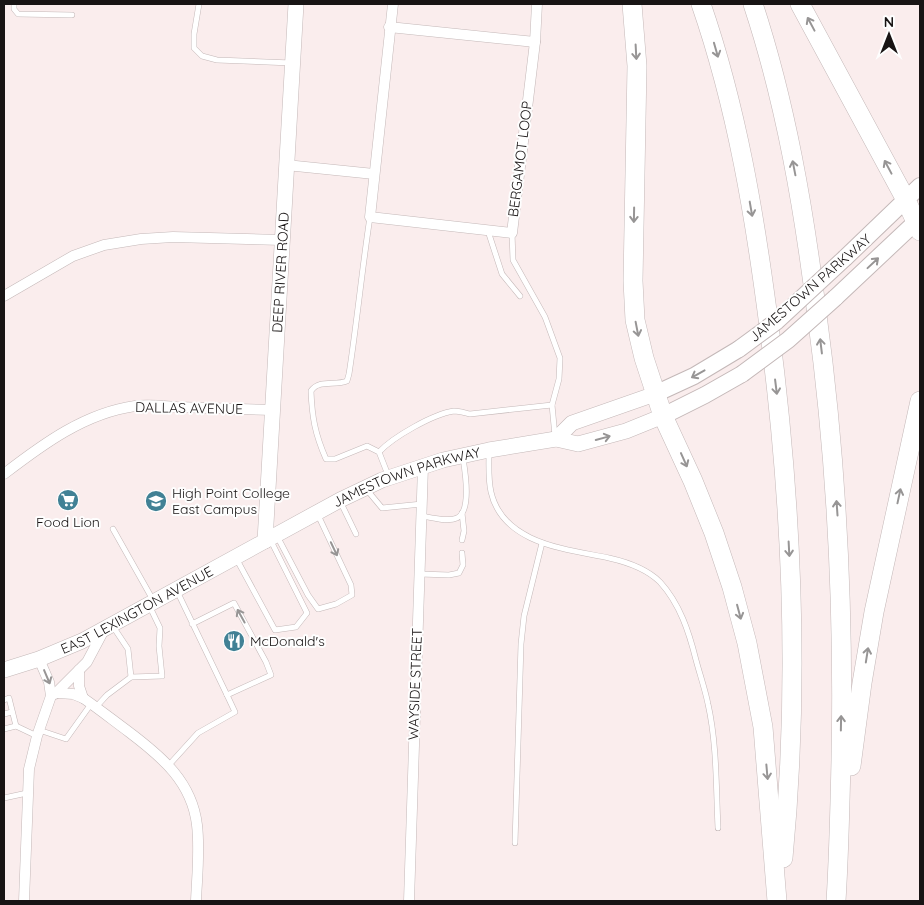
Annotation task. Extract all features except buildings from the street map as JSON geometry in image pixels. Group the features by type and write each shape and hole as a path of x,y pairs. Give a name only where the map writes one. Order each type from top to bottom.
{"highway":[{"path":"632,4 637,66 634,302 639,339 663,416 693,481 714,533 732,587 747,643 763,727 778,901"},
{"path":"700,4 722,73 746,182 766,302 784,461 793,686 789,799 778,901"},
{"path":"752,4 770,61 795,173 814,286 828,400 837,515 842,686 839,859 836,901"},
{"path":"800,4 919,224"},
{"path":"839,859 869,639 920,401"}],"main road":[{"name":"DEEP RIVER ROAD","path":"270,538 273,410 296,4"},
{"name":"JAMESTOWN PARKWAY","path":"556,438 572,423 672,388 739,349 777,321 920,186"},
{"name":"JAMESTOWN PARKWAY","path":"270,538 365,488 423,466 463,455 556,438 578,444 626,431 705,396 742,374 788,340 919,224"},
{"name":"EAST LEXINGTON AVENUE","path":"4,670 39,659 82,641 270,538"}],"street":[{"path":"370,217 392,4"},
{"name":"BERGAMOT LOOP","path":"370,217 512,233 535,42 537,4"},
{"path":"389,27 535,42"},
{"path":"286,165 374,174"},
{"path":"4,296 73,256 104,245 141,239 174,238 282,240"},
{"name":"DALLAS AVENUE","path":"4,474 60,434 86,421 136,406 273,410"},
{"name":"WAYSIDE STREET","path":"408,901 423,466"},
{"path":"24,901 29,768 38,733 55,694 87,662 108,627"},
{"path":"39,659 55,694"},
{"path":"79,670 79,686 90,703"},
{"path":"55,694 72,694 90,703 152,750 169,765 184,785 196,817 198,836 196,901"}],"lane":[{"path":"14,4 14,10 18,14 72,14"},
{"path":"199,4 194,34 194,48 202,56 217,60 292,63"},
{"path":"370,217 347,381 317,384 313,387 311,391 312,416 317,440 326,458 334,459 367,446 379,452 390,478"},
{"path":"488,230 502,274 520,296"},
{"path":"512,233 513,260 544,317 560,358 559,379 552,405 556,438"},
{"path":"379,452 388,442 442,414 456,411 470,414 552,405"},
{"path":"489,450 490,484 498,510 510,525 526,536 542,543 629,564 658,581 672,597 687,626 708,704 714,742 718,828"},
{"path":"462,540 464,531 462,513 466,501 463,455"},
{"path":"365,488 382,508 422,504"},
{"path":"340,500 356,534"},
{"path":"421,516 456,518 462,513"},
{"path":"270,538 318,609 336,604 352,595 351,584 317,514"},
{"path":"4,728 16,726 66,739 90,703 107,695 131,678 162,676 159,646 160,628 152,603 113,529"},
{"path":"236,558 275,630 296,627 307,613 270,538"},
{"path":"515,843 521,644 524,616 542,543"},
{"path":"419,574 449,575 459,573 463,565 462,553"},
{"path":"169,765 198,733 235,712 176,590"},
{"path":"192,624 234,603 266,662 271,675 227,695"},
{"path":"108,627 128,649 131,678"},
{"path":"4,700 9,698 16,726"},
{"path":"4,714 12,712"},
{"path":"4,798 27,793"}],"place":[{"name":"Food Lion","path":"68,500"},
{"name":"High Point College East Campus","path":"156,501"},
{"name":"McDonald's","path":"234,641"}]}
